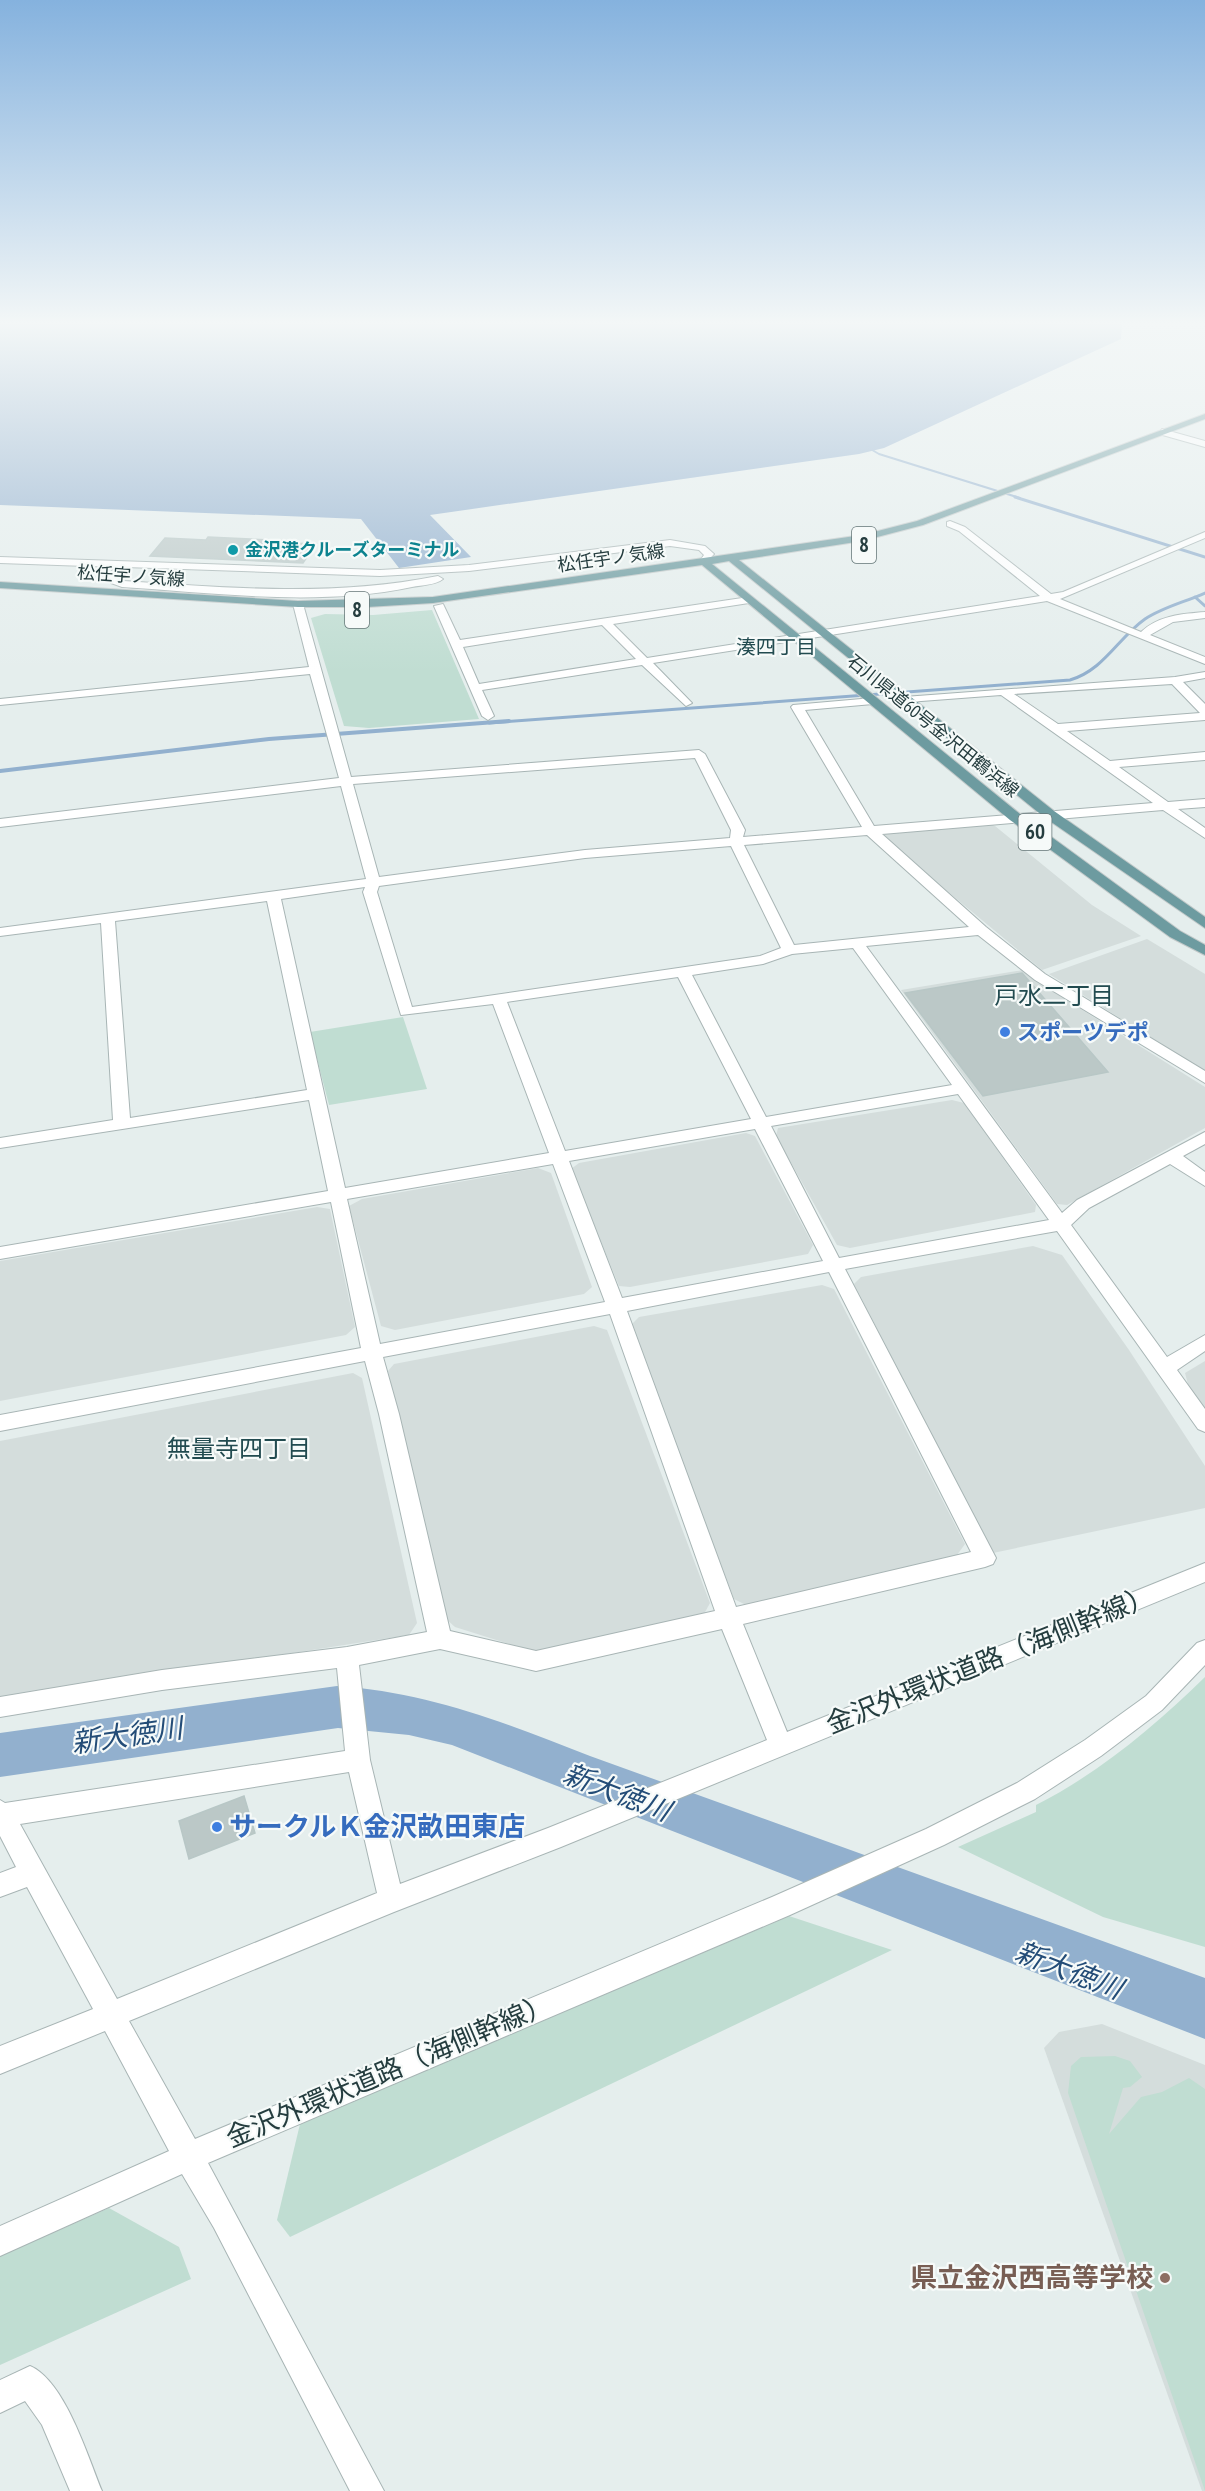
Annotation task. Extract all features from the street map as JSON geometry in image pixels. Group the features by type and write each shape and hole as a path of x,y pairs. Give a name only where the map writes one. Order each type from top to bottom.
{"main road":[{"name":"松任宇ノ気線","path":"0,585 299,606 433,600 708,562 740,565 860,546 950,524 1009,494 1142,440"},
{"name":"松任宇ノ気線","path":"730,558 851,540 900,529 1009,494 1160,440"},
{"name":"石川県道60号金沢田鶴浜線","path":"730,558 1049,814 1205,924"},
{"name":"松任宇ノ気線","path":"0,591 299,606 439,606 708,562"},
{"name":"石川県道60号金沢田鶴浜線","path":"708,562 749,600 1015,817 1175,934 1205,951"}],"street":[{"path":"950,524 962,529 1049,598 1205,661"},
{"path":"476,688 1065,595 1205,535"},
{"path":"0,560 300,571 417,572 504,564 670,543 702,548 708,562 730,558"},
{"path":"122,565 113,577 115,581 122,584 328,596 410,586 504,564"},
{"path":"279,594 304,590 316,585 318,578 313,573 300,571"},
{"path":"458,644 749,600"},
{"path":"299,606 314,670 347,781 373,883 370,892 406,1012 763,960 789,950 981,930"},
{"path":"439,606 458,644 488,716"},
{"path":"1143,636 1154,623 1167,618 1204,615"},
{"path":"604,621 686,703"},
{"path":"0,702 314,670"},
{"path":"908,699 1175,680 1205,675"},
{"path":"1175,680 1205,711"},
{"path":"1003,691 1162,806 1205,834"},
{"path":"873,701 796,707 870,830 981,930 1040,977 1205,1078"},
{"path":"1054,728 1205,716"},
{"path":"0,823 347,781 699,754 738,830 736,842 789,950"},
{"path":"1105,765 1205,756"},
{"path":"0,932 585,854 1049,814 1205,803"},
{"path":"273,896 314,1094 372,1353 389,1414 440,1639"},
{"path":"108,918 122,1124"},
{"path":"856,942 1205,1424"},
{"path":"0,1707 162,1680 348,1661 440,1639 536,1661 985,1558 683,972"},
{"path":"499,1000 616,1306 778,1747"},
{"path":"0,1253 963,1088"},
{"path":"0,1143 314,1094"},
{"path":"0,1423 1061,1224 1083,1204 1173,1157 1205,1137"},
{"path":"1173,1157 1205,1180"},
{"path":"1165,1368 1205,1342"},
{"name":"金沢外環状道路（海側幹線）","path":"391,1900 552,1839 1205,1572"},
{"name":"金沢外環状道路（海側幹線）","path":"0,2241 242,2133 781,1906 928,1841 1026,1791 1094,1748 1154,1703 1205,1650"},
{"path":"0,2060 391,1900 357,1749 348,1661"},
{"path":"357,1749 0,1814 224,2218 368,2491"},
{"path":"0,1885 32,1873"},
{"path":"0,2397 30,2382 53,2414 86,2491"}],"shaded area":[{"path":"987,823 995,826 1092,905 1141,936 1042,970 882,837 888,832"},
{"path":"1147,939 1205,974 1205,1071 1049,974"},
{"path":"1023,970 1033,979 1205,1087 1205,1128 1067,1205 1057,1204 901,990"},
{"path":"952,1100 964,1103 1036,1205 1035,1212 850,1248 837,1245 776,1136 778,1128"},
{"path":"746,1133 755,1136 813,1245 808,1254 630,1287 619,1286 571,1169 579,1163"},
{"path":"538,1168 551,1173 592,1287 584,1294 395,1330 381,1326 349,1206 362,1199"},
{"path":"317,1207 330,1209 355,1327 346,1335 0,1401 0,1261"},
{"path":"1033,1246 1062,1255 1129,1350 1205,1466 1205,1508 993,1553 854,1284 861,1277"},
{"path":"822,1285 834,1289 965,1544 957,1555 746,1605 734,1599 630,1326 639,1317"},
{"path":"594,1326 607,1330 710,1603 704,1614 545,1651 528,1650 455,1627 445,1618 388,1371 394,1364"},
{"path":"1205,1361 1205,1409 1189,1388 1185,1373"},
{"path":"353,1373 362,1378 417,1623 409,1635 0,1698 0,1441"},
{"name":"県立金沢西高等学校","path":"1102,2024 1205,2065 1205,2491 1202,2491 1044,2048 1059,2032"}],"green space":[{"path":"432,610 479,719 369,728 344,726 311,618 325,614 373,615"},
{"path":"403,1017 427,1089 329,1105 310,1032"},
{"path":"1205,1677 1205,1947 1103,1917 958,1847 1036,1812 1036,1805 1104,1763 1166,1713"},
{"path":"789,1916 892,1950 290,2237 277,2220 300,2124"},
{"name":"県立金沢西高等学校","path":"1115,2056 1130,2061 1142,2077 1130,2087 1123,2088 1109,2134 1141,2097 1162,2092 1189,2078 1205,2089 1205,2491 1068,2093 1071,2066 1081,2057"},
{"path":"109,2208 179,2247 191,2279 0,2365 0,2256"}],"water":[{"path":"0,440 901,440 884,448 859,454 430,515 471,557 399,568 361,519 0,505"},
{"name":"新大徳川","path":"337,1686 370,1689 435,1702 497,1721 1205,1978 1205,2039 452,1745 409,1735 338,1728 0,1777 0,1733"}],"building":[{"name":"金沢港クルーズターミナル","path":"208,537 316,544 303,563 150,556 165,538 206,540"},
{"name":"スポーツデポ","path":"1022,973 1108,1072 983,1096 905,993"},
{"name":"サークルＫ金沢畝田東店","path":"244,1796 255,1833 189,1859 179,1821"}],"waterway":[{"path":"867,447 879,454 1020,498"},
{"path":"1015,497 1205,557"},
{"path":"489,723 1070,680 1082,675 1102,661 1145,619 1205,593"},
{"path":"1195,597 1205,606"},
{"path":"0,771 269,739 509,721"}],"place":[{"name":"金沢港クルーズターミナル","path":"233,550"},
{"name":"スポーツデポ","path":"1005,1032"},
{"name":"サークルＫ金沢畝田東店","path":"217,1827"},
{"name":"県立金沢西高等学校","path":"1165,2278"}],"district":[{"name":"湊四丁目","path":"776,647"},
{"name":"戸水二丁目","path":"1054,996"},
{"name":"無量寺四丁目","path":"239,1449"}]}
